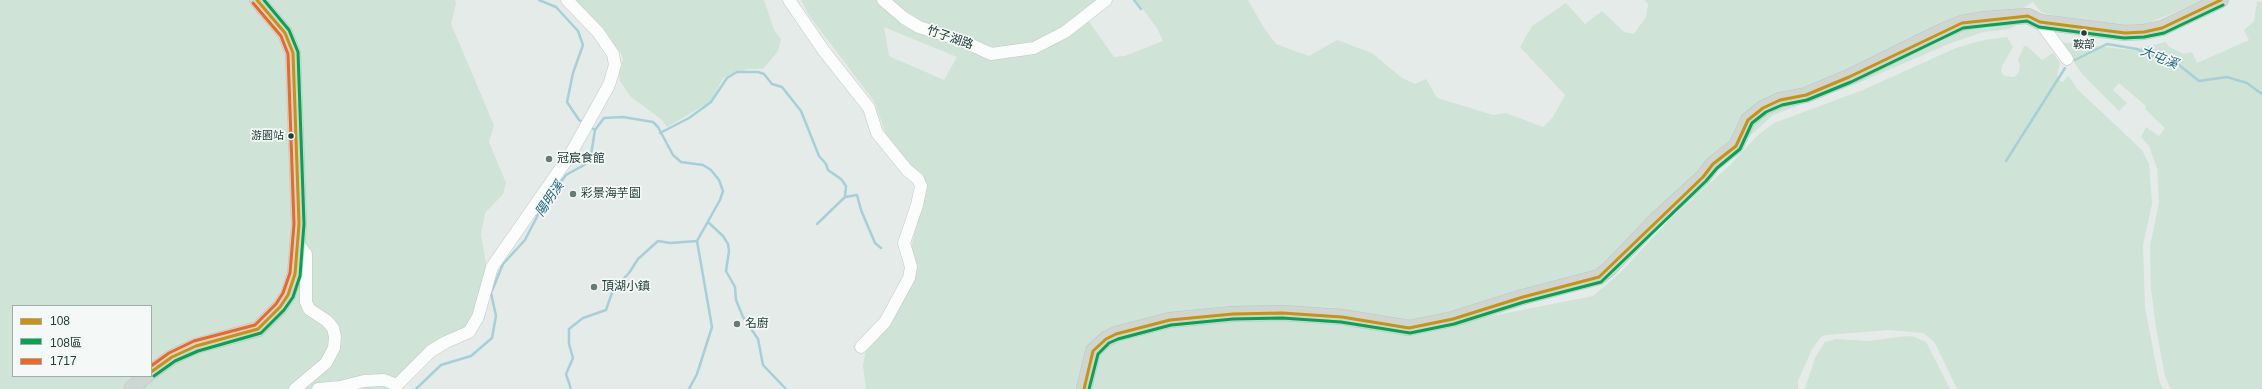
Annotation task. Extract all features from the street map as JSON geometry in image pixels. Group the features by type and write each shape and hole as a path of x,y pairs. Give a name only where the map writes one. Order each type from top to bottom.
{"main road":[{"path":"152,371 172,356 196,346 248,334 265,324 288,295 295,274 298,244 298,147 293,53 285,33 257,0"},
{"path":"1084,389 1094,351 1106,339 1116,334 1170,320 1233,314 1282,313 1342,316 1409,328 1453,319 1523,297 1599,277 1609,269 1656,220 1703,177 1713,164 1736,146 1748,120 1763,108 1780,100 1806,95 1849,77 1938,33 1962,24 2010,16 2028,16 2040,22 2125,33 2144,32 2162,28 2220,0"},
{"path":"131,389 145,377"}],"street":[{"path":"318,389 340,387 364,381 384,380 397,387 431,351 446,342 469,332 478,317 492,267 570,155 610,85 615,65 613,54 598,32 567,0"},
{"path":"789,0 824,51 869,108 877,133 907,170 918,179 921,186 917,205 904,243 911,267 909,278 885,322 861,347"},
{"name":"竹子湖路","path":"884,0 904,18 919,27 963,41 991,54 1034,48 1065,32 1106,0"},
{"path":"2040,22 2067,59"},
{"path":"295,389 326,363 334,348 335,337 333,328 327,321 309,309 306,302 306,254 298,244"}],"green space":[{"path":"0,0 455,0 456,3 451,24 494,125 489,142 506,183 503,194 485,213 481,235 487,269 479,300 467,326 391,389 0,389"},
{"path":"574,0 764,0 774,30 781,39 778,51 763,69 747,69 723,78 711,101 667,127 662,120 630,96 620,81 619,73 623,59 621,53"},
{"path":"801,0 1099,0 1088,20 1114,57 1125,56 1163,41 1157,28 1136,0 1248,0 1264,28 1276,44 1309,56 1337,40 1372,53 1402,78 1415,84 1426,79 1437,98 1493,115 1506,113 1543,127 1553,117 1565,95 1520,47 1532,26 1566,3 1585,24 1602,11 1624,32 1634,34 1646,17 1648,4 1644,0 2204,0 2144,25 2115,27 2041,12 2033,2 2022,9 2021,22 2010,29 1983,32 1951,43 1858,83 1773,115 1734,150 1598,283 1589,288 1453,316 1392,323 1259,310 1113,333 1079,389 866,389 863,365 868,341 898,305 924,192 886,134 874,101 808,14","holes":["884,27 957,57 944,80 889,56"]},
{"path":"2262,1 2262,389 2171,389 2165,376 2156,328 2151,289 2150,246 2159,203 2157,168 2149,146 2141,137 2146,127 2159,136 2165,128 2145,109 2146,106 2119,83 2113,90 2127,103 2119,111 2083,75 2060,42 2131,50 2166,42 2169,47 2184,54 2192,52 2197,63 2249,40 2244,30 2254,21 2257,2"},
{"path":"2007,37 2013,47 2002,66 2001,71 2004,76 2014,77 2019,72 2020,66 2018,60 2024,46 2027,46 2042,60 2053,53 2060,63 2057,75 2060,81 2063,82 2068,76 2077,89 2142,150 2149,164 2152,204 2143,245 2145,308 2159,380 2163,389 1957,389 1935,343 1931,339 1923,333 1889,330 1826,335 1821,337 1812,349 1798,381 1798,389 1088,389 1099,353 1107,343 1160,327 1230,318 1461,322 1593,296 1620,273 1669,220 1731,164 1758,135 1774,123 1863,90 1956,48 1984,40"},
{"path":"1907,336 1915,337 1926,342 1950,389 1805,389 1815,358 1825,342 1836,339 1868,341"}],"waterway":[{"name":"陽明溪","path":"539,0 556,7 578,31 583,45 573,73 567,102 579,120 584,123"},
{"path":"1134,0 1141,9"},
{"name":"大屯溪","path":"2075,60 2107,44 2137,49 2152,56 2169,59 2199,81 2227,77 2247,83 2262,94"},
{"name":"大屯溪","path":"2006,161 2065,68"},
{"path":"660,133 689,118 711,102 727,78 737,72 758,72 764,74 772,84 782,87 801,111 819,156 826,164 828,170 841,179 846,186 845,197 857,195 861,210 875,243 881,248"},
{"path":"595,130 604,118 623,117 653,122 658,127 673,155 681,162 703,165 711,170 719,180 723,191 720,200 697,241 712,327 697,374 689,389"},
{"name":"陽明溪","path":"416,389 441,365 471,356 492,338 496,316 491,293 503,264 525,240 542,207 566,175 584,165 591,155 595,130 590,127"},
{"path":"817,224 845,197"},
{"path":"708,222 723,236 728,244 729,251 726,271 735,287 736,300 743,317 758,339 763,365 786,389"},
{"path":"571,389 566,374 573,358 569,344 569,329 583,318 606,310 613,290 629,273 638,259 658,241 670,243 697,241"}],"transit line":[{"name":"108","path":"152,371 172,357 196,346 258,329 280,307 288,295 295,274 299,224 293,53 285,33 257,0"},
{"name":"108區","path":"154,376 175,361 198,351 261,333 284,310 293,297 300,276 304,224 298,52 289,30 264,0"},
{"name":"108","path":"1084,389 1093,351 1106,339 1116,334 1170,320 1233,314 1282,313 1342,317 1409,328 1453,319 1523,297 1599,277 1703,177 1713,164 1736,146 1748,120 1763,108 1780,100 1806,95 1849,77 1962,23 2028,16 2040,22 2125,33 2144,32 2162,28 2221,0"},
{"name":"1717","path":"152,365 169,353 194,341 255,325 276,304 283,293 290,273 294,224 288,54 281,36 253,3"},
{"name":"108區","path":"1089,389 1098,354 1109,343 1118,339 1171,325 1233,319 1282,318 1341,322 1410,333 1454,324 1524,302 1601,282 1706,181 1717,168 1740,149 1752,123 1766,112 1782,105 1807,100 1851,82 1963,28 2027,21 2039,27 2124,38 2144,37 2164,33 2223,5"}],"place":[{"name":"鞍部","path":"2084,33"},
{"name":"游園站","path":"291,136"},
{"name":"冠宸食館","path":"549,159"},
{"name":"彩景海芋園","path":"573,194"},
{"name":"頂湖小鎮","path":"594,287"},
{"name":"名廚","path":"737,324"}]}
